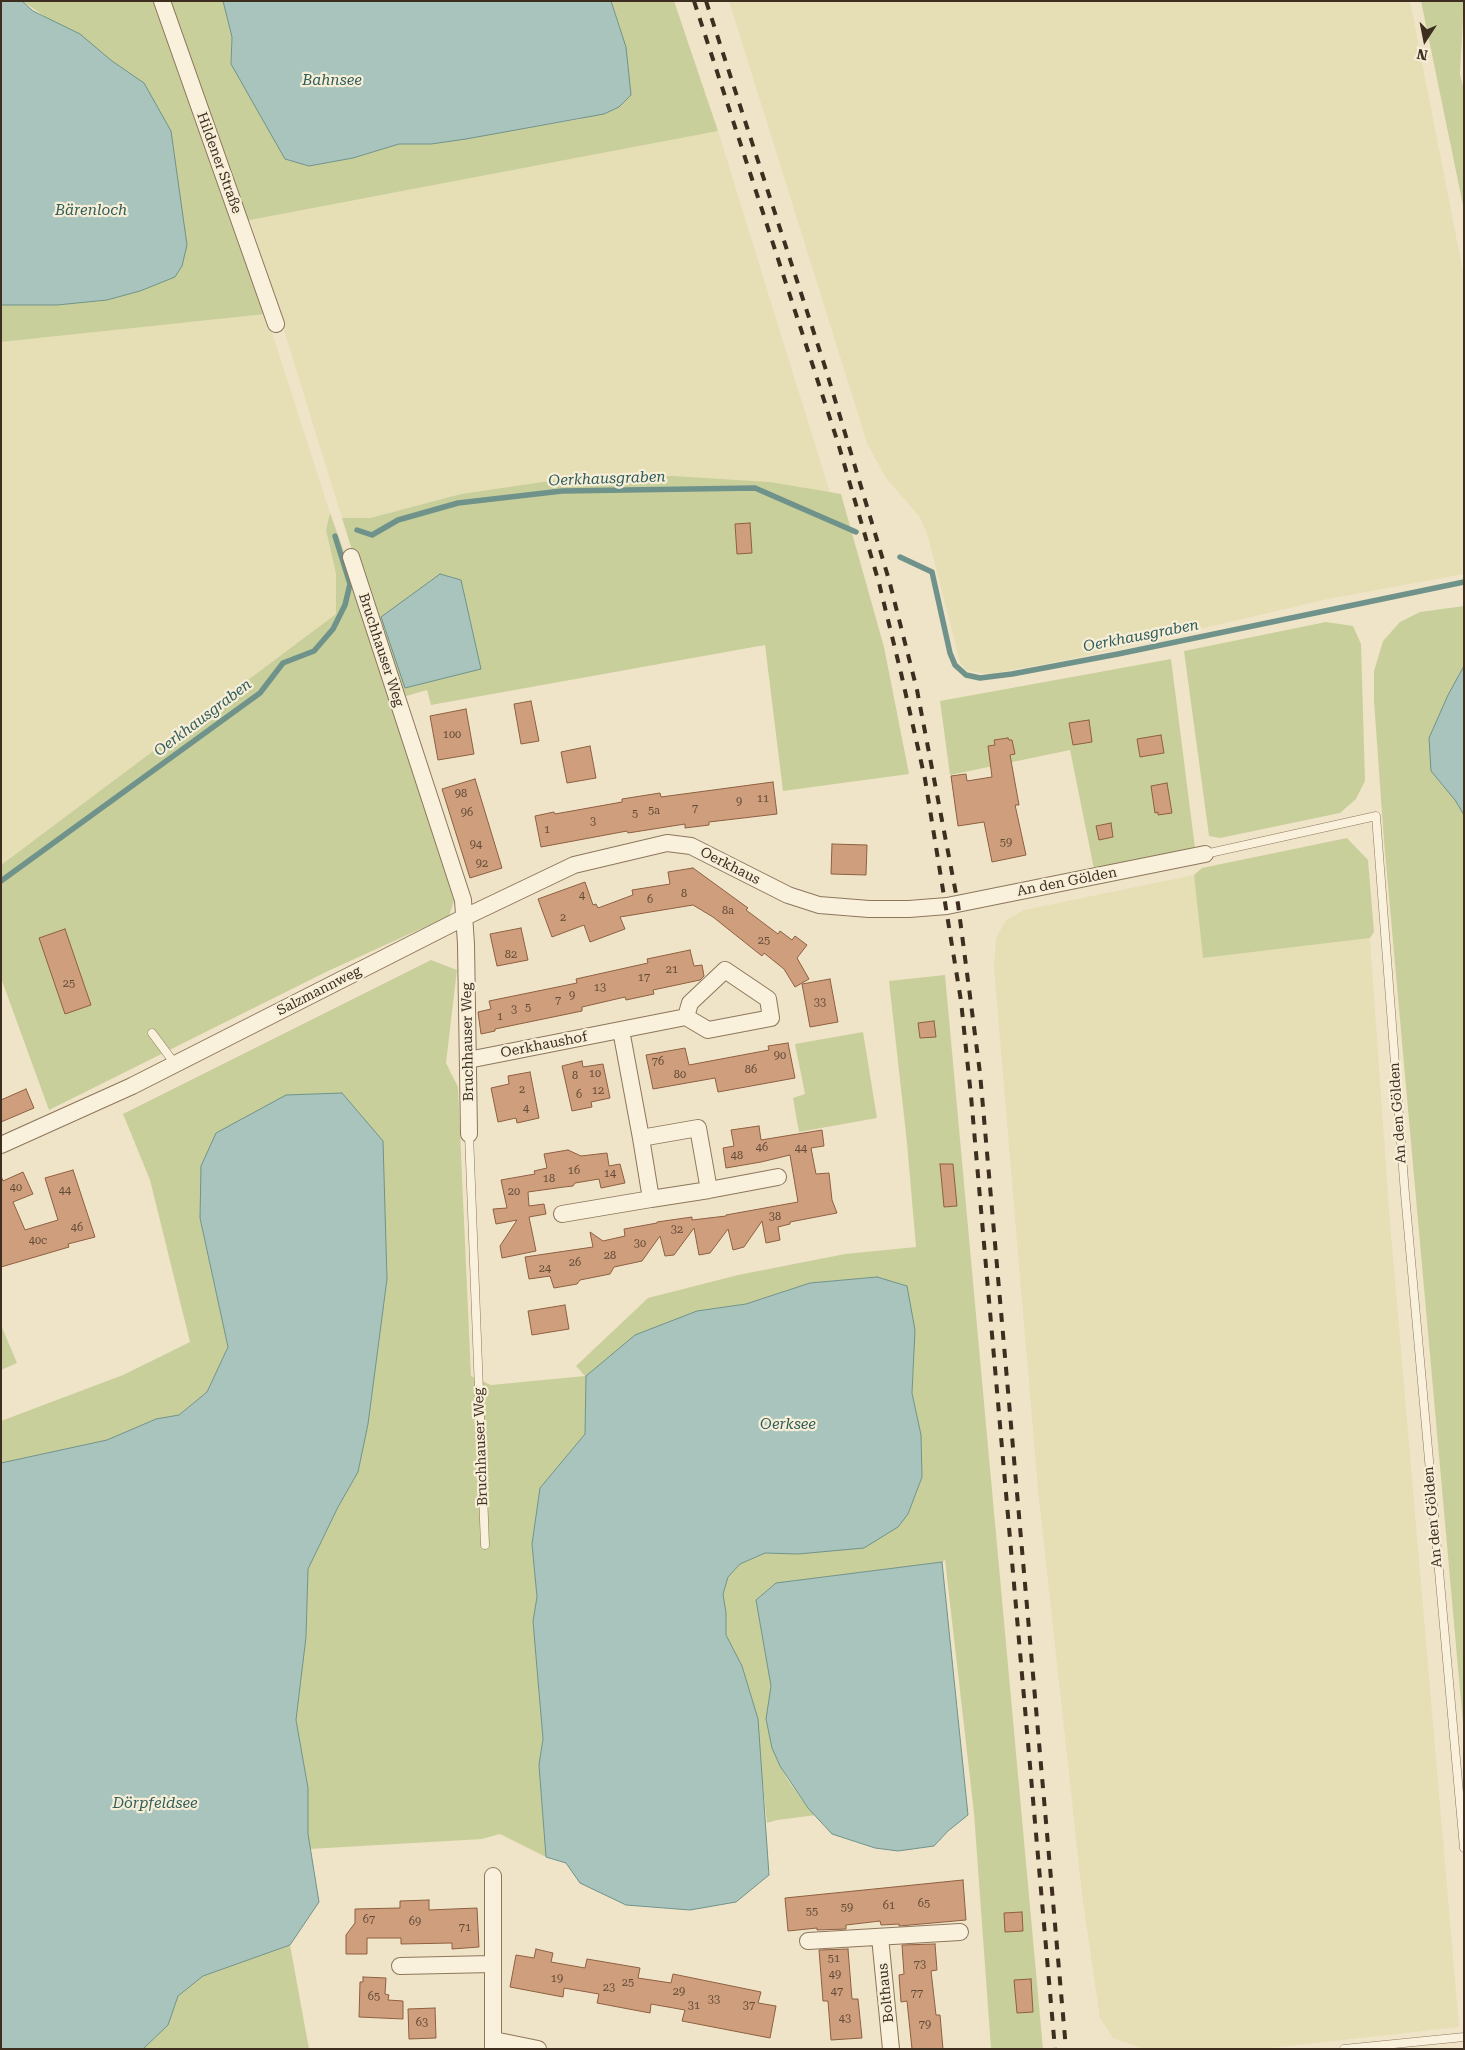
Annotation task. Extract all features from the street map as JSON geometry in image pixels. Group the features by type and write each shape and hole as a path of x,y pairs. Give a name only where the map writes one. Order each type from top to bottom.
{"street":[{"name":"Hildener Straße","path":"162,1 276,324"},
{"name":"Bruchhauser Weg","path":"351,557 462,900 466,944 469,1134"},
{"name":"Oerkhaus","path":"463,918 574,864 667,843 691,846 788,895 820,905 868,909 947,906"},
{"name":"An den Gölden","path":"947,906 1205,854"},
{"name":"Salzmannweg","path":"1,1145 54,1123 176,1064 463,918"},
{"path":"725,970 768,999 771,1018 708,1030 686,1016 690,1003 725,970"},
{"name":"Oerkhaushof","path":"468,1060 686,1016"},
{"path":"621,1030 652,1199"},
{"path":"641,1138 698,1128 709,1190"},
{"path":"562,1214 778,1177"},
{"path":"493,1876 493,2045 538,2049"},
{"path":"808,1941 960,1932"},
{"name":"Bolthaus","path":"880,1937 891,2049"},
{"path":"400,1966 492,1964"}],"lane":[{"name":"An den Gölden","path":"1205,854 1376,816 1404,1194 1464,1848"},
{"path":"152,1033 176,1064"},
{"name":"Bruchhauser Weg","path":"469,1134 485,1545"},
{"path":"1344,2049 1464,2037"}],"shaded area":[{"path":"729,1 1410,1 1464,277 1464,574 1328,599 1067,660 990,674 967,671 960,662 927,533 919,516 886,478 867,443"},
{"path":"718,131 830,493 770,482 674,476 583,476 461,494 370,518 342,518 250,220"},
{"path":"266,314 330,513 326,530 336,574 336,614 1,865 1,342"},
{"path":"1194,875 1203,958 1370,938 1389,1210 1459,2027 1262,2049 1145,2049 1113,2038 1100,2018 1083,1902 1038,1490 994,968 996,938 1006,920 1024,910"}],"green space":[{"path":"22,1 223,1 232,37 231,64 309,166 353,158 399,144 431,144 580,119 626,47 611,1 674,1 718,131 250,220 236,226 266,314 1,342 1,305 57,305 107,300 140,291 175,276 144,83"},
{"path":"1421,1 1464,1 1460,74 1464,90 1464,210"},
{"path":"583,476 674,476 770,482 841,494 884,647 909,774 783,791 765,645 431,705 427,690 403,697 342,518 370,518 461,494"},
{"path":"330,513 355,582 454,901 449,916 328,971 49,1110 1,978 1,865 336,614 336,574 326,530"},
{"path":"1464,606 1464,1735 1384,841 1374,701 1374,671 1383,641 1400,622 1420,612"},
{"path":"1326,622 1353,626 1361,644 1365,781 1356,799 1340,813 1220,838 1209,836 1184,651"},
{"path":"1171,659 1195,848 1094,869 1070,750 950,775 940,701"},
{"path":"1347,838 1368,860 1374,932 1370,938 1203,958 1194,875 1202,868"},
{"path":"431,960 457,970 446,1063 458,1087 471,1376 491,1385 585,1376 576,1366 648,1298 738,1275 845,1254 916,1247 907,1143 889,981 945,975 1043,2049 991,2049 974,1813 945,1560 942,1562 776,1583 756,1600 771,1686 766,1719 772,1748 787,1779 808,1808 817,1815 767,1823 758,1739 758,1719 742,1666 726,1635 726,1613 723,1594 728,1577 740,1564 765,1553 798,1554 820,1551 908,1514 922,1477 921,1435 912,1393 914,1360 877,1277 810,1283 746,1304 697,1311 586,1376 585,1434 540,1488 532,1544 537,1597 533,1621 543,1739 539,1765 546,1857 500,1834 482,1839 310,1849 308,1834 308,1788 296,1720 306,1637 308,1569 338,1507 358,1472 368,1424 387,1279 385,1231 200,1218 228,1347 207,1392 179,1415 156,1419 107,1440 1,1463 1,1421 123,1375 190,1342 150,1180 123,1114"},
{"path":"863,1032 877,1118 799,1132 793,1098 805,1094 795,1044"},
{"path":"1,1325 17,1363 1,1370"},
{"path":"290,1945 309,2049 143,2049 168,2025 178,1996 203,1976"}],"water":[{"name":"Bärenloch","path":"1,1 22,1 33,11 80,34 112,61 144,83 171,131 187,245 182,266 175,277 140,291 107,300 57,305 1,305"},
{"name":"Bahnsee","path":"223,1 611,1 626,47 631,95 619,107 604,114 466,139 431,144 399,144 353,158 309,166 285,159 231,64 232,37"},
{"path":"440,574 461,580 481,669 405,688 381,617"},
{"path":"1464,666 1464,815 1455,800 1431,771 1429,738 1448,695"},
{"name":"Dörpfeldsee","path":"342,1093 383,1141 387,1279 368,1424 358,1472 338,1507 308,1569 306,1637 296,1720 308,1788 308,1834 319,1902 290,1945 203,1976 178,1996 168,2025 143,2049 1,2049 1,1463 107,1440 156,1419 179,1415 207,1392 228,1347 200,1218 201,1166 216,1133 286,1095"},
{"name":"Oerksee","path":"877,1277 907,1286 915,1330 912,1393 921,1435 922,1477 908,1514 898,1527 864,1548 798,1554 765,1553 740,1564 728,1577 723,1594 726,1613 726,1635 742,1666 758,1719 769,1875 736,1902 690,1910 626,1905 580,1883 566,1863 546,1857 539,1765 543,1739 533,1621 537,1597 532,1544 540,1488 585,1434 586,1376 635,1335 697,1311 746,1304 810,1283"},
{"path":"942,1562 968,1815 948,1831 934,1846 898,1851 875,1848 832,1834 808,1808 780,1766 772,1748 766,1719 771,1686 756,1600 776,1583"}],"building":[{"path":"750,523 752,553 737,554 735,524"},
{"path":"531,701 539,741 521,744 514,704"},
{"path":"466,709 474,754 438,760 430,716"},
{"path":"1089,720 1092,742 1073,745 1069,723"},
{"path":"1161,735 1164,753 1140,757 1137,739"},
{"path":"1008,738 1012,740 1015,754 1010,755 1019,805 1015,805 1026,855 992,862 984,822 958,826 951,776 966,774 967,781 992,777 988,746 995,745 994,740"},
{"path":"590,746 596,778 567,783 561,752"},
{"path":"475,779 502,868 470,878 442,789"},
{"path":"773,782 777,814 709,822 709,825 685,828 685,824 628,833 627,831 541,847 535,816 622,802 622,799 660,793 661,797"},
{"path":"1167,783 1172,813 1158,815 1158,812 1155,813 1151,786"},
{"path":"1111,823 1113,837 1099,840 1096,826"},
{"path":"832,844 867,845 866,875 831,874"},
{"path":"693,868 748,908 746,910 778,934 780,931 792,940 795,936 807,945 797,958 809,979 795,987 784,969 764,953 762,956 713,917 693,905 620,917 625,929 590,942 584,925 552,937 538,899 585,882 593,905 596,904 598,908 633,895 632,890 670,884 668,872"},
{"path":"521,928 528,960 497,966 490,934"},
{"path":"65,929 91,1005 65,1014 39,938"},
{"path":"690,950 694,966 702,965 704,976 700,980 653,990 654,994 626,1000 625,997 582,1007 582,1011 495,1029 495,1031 481,1034 478,1012 491,1009 489,1001 577,983 576,979 648,963 647,959"},
{"path":"830,979 838,1022 810,1027 802,984"},
{"path":"934,1021 936,1037 920,1038 918,1023"},
{"path":"788,1043 795,1078 718,1092 715,1078 653,1089 646,1055 685,1048 689,1065 769,1050 768,1046"},
{"path":"582,1061 583,1067 603,1064 610,1098 591,1102 592,1107 572,1111 562,1066"},
{"path":"530,1072 539,1118 517,1123 516,1118 498,1122 491,1088 509,1084 508,1076"},
{"path":"26,1089 34,1108 1,1122 1,1100"},
{"path":"759,1126 761,1140 822,1130 824,1146 811,1148 816,1174 829,1173 832,1200 837,1213 790,1222 790,1224 778,1227 780,1240 766,1243 762,1221 744,1247 733,1250 728,1229 710,1253 699,1255 694,1228 674,1255 665,1256 660,1236 642,1261 614,1267 610,1274 580,1280 577,1284 554,1288 550,1276 529,1279 525,1257 593,1247 590,1232 603,1241 625,1236 624,1229 657,1222 692,1217 692,1220 726,1216 798,1202 790,1155 726,1168 723,1148 734,1146 731,1130"},
{"path":"568,1150 581,1156 607,1153 609,1166 620,1164 625,1183 601,1188 599,1179 575,1183 573,1186 528,1192 529,1206 544,1204 546,1214 529,1217 536,1251 502,1258 500,1246 517,1220 496,1224 493,1209 507,1208 501,1180 535,1174 534,1171 547,1168 544,1154"},
{"path":"940,1164 953,1164 957,1206 944,1207"},
{"path":"73,1170 95,1237 68,1244 69,1247 1,1267 1,1176 3,1181 23,1172 33,1194 13,1202 25,1230 58,1220 45,1178"},
{"path":"565,1305 569,1329 532,1335 528,1311"},
{"path":"963,1880 966,1920 899,1926 899,1924 881,1925 880,1921 846,1925 846,1929 817,1930 817,1928 788,1931 785,1898"},
{"path":"429,1900 429,1910 477,1908 479,1947 452,1949 452,1943 401,1944 401,1938 367,1938 367,1954 346,1954 346,1935 355,1923 355,1909 400,1908 400,1901"},
{"path":"1022,1912 1023,1931 1005,1932 1004,1913"},
{"path":"935,1944 937,1970 931,1971 936,2015 940,2015 943,2049 912,2049 907,2001 901,2002 899,1975 904,1974 902,1945"},
{"path":"536,1949 553,1953 551,1962 585,1968 587,1959 640,1968 638,1978 671,1983 673,1974 761,1992 758,2003 776,2006 770,2038 682,2021 685,2010 651,2004 650,2013 597,2003 599,1994 564,1988 563,1997 510,1987 516,1955 534,1958"},
{"path":"848,1949 852,1999 858,1999 862,2038 831,2040 828,2001 823,2001 819,1950"},
{"path":"363,1977 386,1978 385,1994 389,1995 388,2000 403,2001 403,2019 359,2017 360,1982 363,1982"},
{"path":"1031,1979 1033,2012 1017,2013 1014,1980"},
{"path":"435,2008 436,2038 409,2039 408,2009"}],"waterway":[{"name":"Oerkhausgraben","path":"357,530 372,535 398,520 458,503 562,491 755,488 856,532"},
{"name":"Oerkhausgraben","path":"1,881 260,693 283,663 314,651 333,629 345,605 350,584 335,536"},
{"name":"Oerkhausgraben","path":"900,557 932,572 950,653 955,665 966,675 980,678 1012,674 1118,654 1464,582"}],"railway":[{"path":"694,1 838,443 879,583 925,779 961,1001 971,1096 1055,2049"},
{"path":"706,1 827,373 889,580 917,690 958,904 980,1073 1066,2049"}]}
